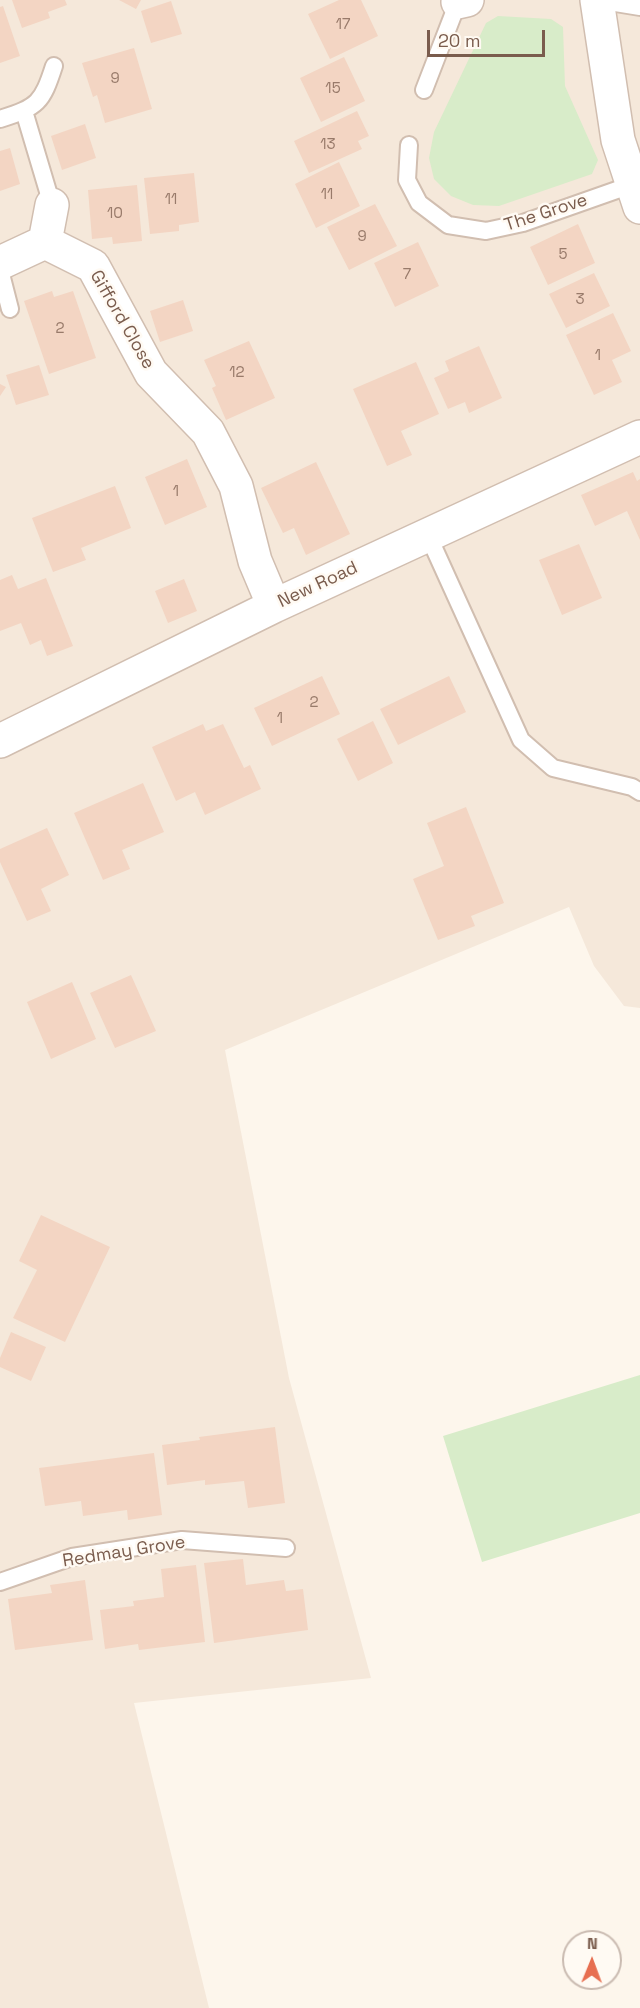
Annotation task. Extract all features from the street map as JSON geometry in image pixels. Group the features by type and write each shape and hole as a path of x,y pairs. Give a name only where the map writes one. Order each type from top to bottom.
{"street":[{"name":"The Grove","path":"597,0 618,140 636,196"},
{"path":"0,263 45,242 52,205"},
{"name":"Gifford Close","path":"45,242 93,266 150,373 208,432 236,486 255,561 274,606"},
{"name":"New Road","path":"0,741 274,606 640,437"}],"lane":[{"name":"The Grove","path":"597,0 640,7"},
{"path":"424,90 461,1"},
{"path":"0,120 24,111 44,96 54,66"},
{"path":"24,111 52,205"},
{"name":"The Grove","path":"409,145 407,180 419,203 448,225 486,231 636,196"},
{"path":"0,270 10,309"},
{"path":"428,534 521,740 553,768 632,786 640,792"},
{"name":"Redmay Grove","path":"0,1582 72,1557 182,1540 286,1548"}],"shaded area":[{"path":"0,0 640,0 640,1008 624,1006 594,966 569,907 225,1050 289,1378 371,1678 134,1703 209,2008 0,2008"}],"green space":[{"path":"498,16 551,19 563,27 565,86 598,160 592,174 499,206 473,205 451,196 434,179 429,158 434,132 486,23"},
{"path":"640,1375 640,1513 482,1562 443,1436"}],"building":[{"path":"12,0 65,0 67,5 48,12 50,18 22,28"},
{"path":"119,0 141,0 136,9"},
{"path":"339,0 361,0 378,36 330,59 308,14"},
{"path":"171,1 182,34 151,43 141,11"},
{"path":"3,6 20,56 0,63 0,7"},
{"path":"134,48 152,109 105,123 97,95 93,97 82,63"},
{"path":"344,57 365,101 321,122 300,78"},
{"path":"357,111 369,136 358,141 362,149 309,173 294,141"},
{"path":"85,124 96,158 62,170 51,136"},
{"path":"10,148 20,184 0,191 0,151"},
{"path":"339,162 360,206 316,228 295,184"},
{"path":"194,173 199,222 179,225 179,231 150,234 144,178"},
{"path":"137,185 142,241 113,244 112,237 92,239 88,190"},
{"path":"375,204 397,246 349,270 327,227"},
{"path":"578,224 595,263 548,285 530,247"},
{"path":"418,242 439,286 395,307 374,263"},
{"path":"594,273 610,306 566,328 549,294"},
{"path":"52,291 54,297 73,291 96,358 49,374 24,301"},
{"path":"183,300 193,331 160,342 150,311"},
{"path":"613,313 631,351 612,360 622,382 594,395 566,335"},
{"path":"249,341 275,398 226,420 212,388 216,386 204,360"},
{"path":"479,346 502,398 469,413 465,402 448,409 434,378 449,371 445,361"},
{"path":"416,362 439,414 401,431 412,455 387,466 353,389"},
{"path":"39,365 49,395 16,405 6,375"},
{"path":"0,384 6,387 0,396"},
{"path":"187,459 207,507 165,525 145,477"},
{"path":"316,462 350,534 306,555 294,528 283,533 261,488"},
{"path":"633,472 637,481 640,479 640,540 627,511 595,526 581,495"},
{"path":"115,486 131,528 81,548 86,560 53,572 32,518"},
{"path":"579,544 602,598 562,615 539,560"},
{"path":"12,575 18,589 46,578 73,646 47,656 41,640 30,645 21,623 0,631 0,580"},
{"path":"184,579 197,611 168,623 155,591"},
{"path":"322,676 340,714 272,746 254,708"},
{"path":"449,676 466,712 398,745 380,709"},
{"path":"373,721 393,763 358,781 337,739"},
{"path":"203,724 206,731 223,724 244,768 250,765 261,789 205,815 195,792 176,801 152,747"},
{"path":"143,783 164,832 122,850 130,869 103,880 74,813"},
{"path":"466,807 504,903 471,916 475,926 438,940 413,879 444,866 427,823"},
{"path":"47,828 69,875 41,889 51,911 27,921 0,862 0,849"},
{"path":"131,975 156,1031 115,1048 90,993"},
{"path":"72,982 96,1039 51,1059 27,1002"},
{"path":"41,1215 110,1247 65,1342 13,1318 37,1270 19,1261"},
{"path":"11,1332 46,1347 31,1381 0,1367 0,1358"},
{"path":"275,1427 285,1503 248,1508 244,1481 205,1485 205,1480 167,1485 162,1445 200,1440 199,1437"},
{"path":"154,1453 162,1515 128,1520 127,1510 83,1516 81,1501 45,1506 39,1468"},
{"path":"243,1559 246,1585 284,1580 286,1591 303,1589 308,1630 214,1643 204,1563"},
{"path":"196,1565 205,1642 139,1650 138,1644 105,1649 100,1610 134,1606 133,1601 164,1597 161,1569"},
{"path":"85,1580 93,1640 15,1650 8,1599 52,1593 50,1585"}]}
